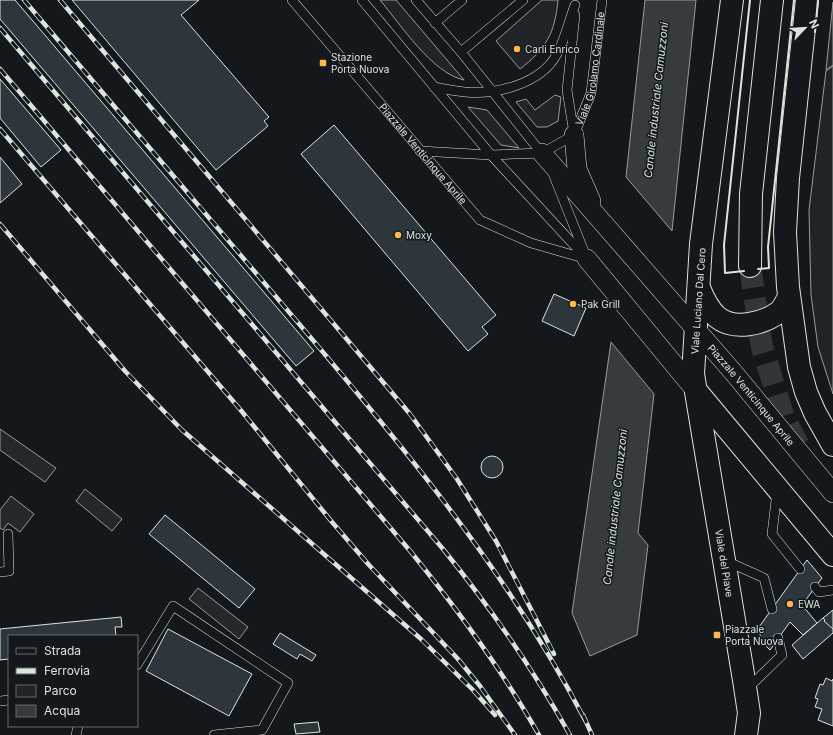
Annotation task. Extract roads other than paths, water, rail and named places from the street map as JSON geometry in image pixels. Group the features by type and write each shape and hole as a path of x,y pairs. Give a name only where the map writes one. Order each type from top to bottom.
{"main road":[{"name":"Viale Luciano Dal Cero","path":"696,391 693,374 701,244 732,0"},
{"path":"750,266 751,194 772,0"},
{"path":"807,0 788,178 785,224 788,297 799,367 806,392 815,414 833,445"},
{"path":"699,288 717,317 733,324 744,325 763,321 779,312 788,297"},
{"path":"696,391 833,555"},
{"name":"Viale del Piave","path":"696,391 746,691 749,713 746,735"}],"street":[{"name":"Viale Girolamo Cardinale","path":"574,135 577,169"},
{"name":"Piazzale Venticinque Aprile","path":"542,153 605,227 668,297 833,493"},
{"name":"Piazzale Venticinque Aprile","path":"577,169 584,187 605,227"},
{"path":"587,259 696,391"}],"lane":[{"name":"Piazzale Venticinque Aprile","path":"292,0 420,152 480,220 531,243 587,259"},
{"path":"362,0 491,155 587,259"},
{"path":"416,0 461,52 542,153 555,178 587,259"},
{"path":"436,23 462,0"},
{"path":"461,52 523,0"},
{"name":"Viale Girolamo Cardinale","path":"574,135 591,93 602,0"},
{"path":"434,87 466,92 493,92 521,84 541,72 556,55 575,3"},
{"name":"Viale Girolamo Cardinale","path":"574,135 567,90 573,39 575,3"},
{"path":"420,152 491,155 542,153 574,135"},
{"path":"778,488 772,534 800,569"},
{"path":"0,572 9,571 8,534"},
{"path":"724,561 764,578 772,609"},
{"path":"815,587 819,592 833,590"},
{"path":"138,663 173,606 288,683 262,730 214,735"},
{"path":"746,691 782,655 778,638"}],"water":[{"name":"Canale industriale Camuzzoni","path":"645,0 696,0 672,231 626,177"},
{"name":"Canale industriale Camuzzoni","path":"611,342 654,394 638,533 648,545 637,635 590,656 572,613"}],"tunnel":[{"path":"750,266 762,347 784,418 799,446"}],"railway":[{"path":"24,0 325,354 407,453 484,556 520,609 554,664 585,720"},
{"path":"60,0 410,414 457,479 496,541 554,654"},
{"path":"0,28 443,549 477,593 526,662 570,735"},
{"path":"0,69 411,552 479,641 510,687 539,735"},
{"path":"0,129 239,408 369,565 458,659 480,686 515,735"},
{"path":"0,224 125,371 182,430 421,639 473,690 495,715"},
{"path":"583,715 592,735"}],"place":[{"name":"Carli Enrico","path":"517,49"},
{"name":"Stazione Porta Nuova","path":"323,63"},
{"name":"Moxy","path":"398,235"},
{"name":"Pak Grill","path":"573,304"},
{"name":"EWA","path":"790,604"},
{"name":"Piazzale Porta Nuova","path":"717,635"}]}
